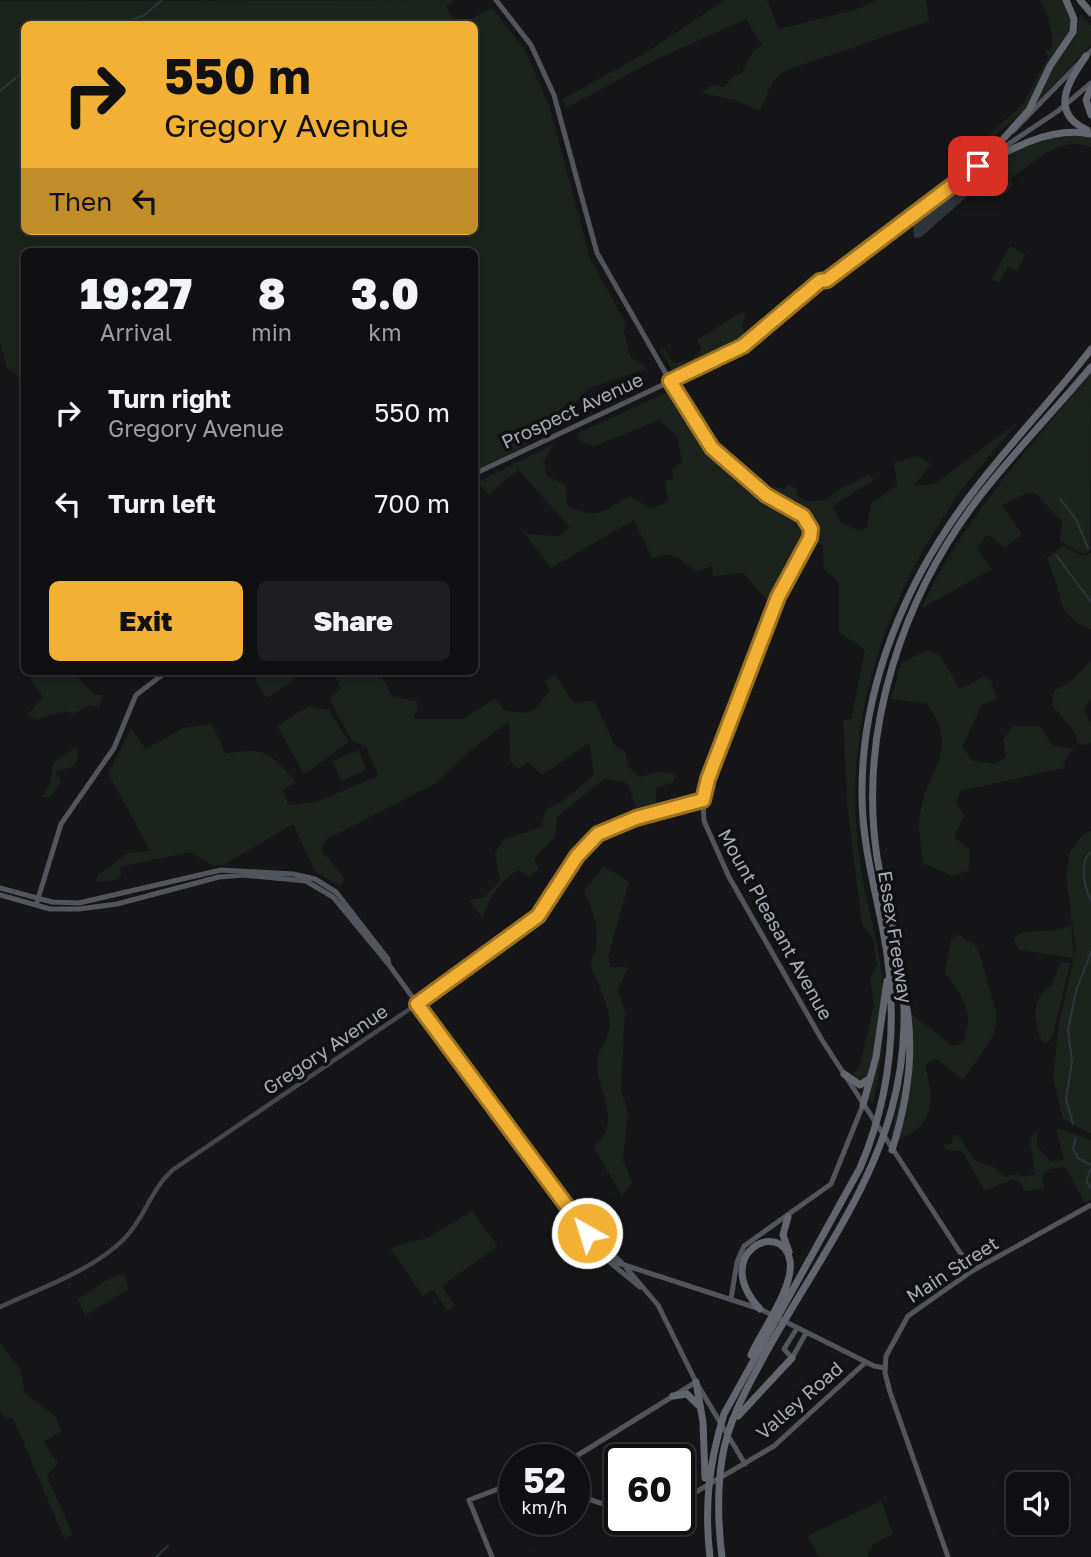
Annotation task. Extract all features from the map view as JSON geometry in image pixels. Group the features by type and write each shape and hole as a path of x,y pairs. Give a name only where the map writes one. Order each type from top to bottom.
{"highway":[{"path":"1004,138 1030,110 1050,66 1073,32 1074,19 1066,0"},
{"path":"1080,0 1091,13"},
{"path":"1089,54 1068,85 1065,101 1067,112 1075,123 1091,132"},
{"path":"1091,86 1086,100 1091,115"},
{"path":"966,174 999,156 1046,136 1074,130 1091,132"},
{"name":"Essex Freeway","path":"710,1557 703,1494 724,1414 827,1230 872,1140 891,1058 893,1013 888,967 867,859 862,795 867,725 888,643 918,577 972,492 1091,349"},
{"name":"Essex Freeway","path":"727,1439 739,1402 861,1187 886,1127 900,1060 902,980 877,857 872,773 878,724 888,680 909,617 948,542 980,496 1091,367"},
{"path":"866,1109 883,1013 888,967"},
{"path":"890,1147 908,1081 910,1026 902,980"},
{"path":"844,1074 859,1085 870,1078"},
{"path":"739,1384 785,1289 790,1260 783,1235 789,1217"},
{"path":"763,1310 750,1298 742,1280 742,1268 748,1252 760,1242 773,1242 782,1248 790,1260"},
{"path":"722,1557 718,1512 727,1439 738,1414 792,1358"},
{"path":"696,1382 702,1413 703,1494"},
{"path":"673,1396 692,1395 702,1413"}],"main road":[{"name":"Mount Pleasant Avenue","path":"496,0 531,45 547,78 559,109 597,253 670,381 712,448 766,495 803,516 809,523 811,533 778,597 708,779 703,800 704,821 729,877 844,1074 972,1271"},
{"name":"Prospect Avenue","path":"478,472 743,346 820,281 831,268 1020,127 1089,54"},
{"name":"Prospect Avenue","path":"820,281 827,280 966,174 1091,86"},
{"path":"36,903 61,824 108,757 136,695 162,675"},
{"name":"Gregory Avenue","path":"0,1307 105,1255 144,1215 152,1192 163,1178 323,1065 417,1004 538,916 577,856 598,834 636,818 703,800"},
{"path":"0,895 79,909 235,869 293,874 315,879 341,897 610,1264 645,1291"},
{"path":"0,888 36,903"},
{"path":"730,1299 737,1262 744,1246 752,1237 789,1217 824,1191 836,1177 866,1109"},
{"name":"Main Street","path":"885,1368 889,1348 908,1316 972,1271 1091,1205"},
{"path":"587,1233 623,1264 661,1311 696,1382 745,1464"},
{"path":"599,1250 615,1262 763,1310 866,1362 885,1368 892,1397 948,1557"},
{"path":"960,1254 985,1264"},
{"path":"645,1272 638,1278 645,1291"},
{"path":"794,1326 783,1349 792,1358 806,1333"},
{"name":"Valley Road","path":"695,1497 703,1494 781,1440 866,1362"},
{"path":"590,1448 696,1382"},
{"path":"492,1557 469,1500 499,1489"}],"shaded area":[{"path":"456,0 446,6 454,21 21,21 21,235 478,235 478,21 467,21 492,8 525,50 549,105 590,258 626,324 624,331 631,358 645,365 646,369 589,388 574,404 535,428 539,438 478,470 478,248 21,248 21,388 15,374 7,368 0,343 0,1"},
{"path":"725,0 767,0 779,29 858,9 877,0 926,0 929,21 785,71 773,81 760,111 735,100 702,93 712,85 725,87 734,75 741,74 753,51 762,45 746,19 651,62 566,108 563,99 642,55"},
{"path":"1040,0 1062,0 1072,16 1071,33 1026,109 981,147 979,144 1023,104 1049,56 1044,53 1052,48 1051,29"},
{"path":"1080,14 1091,26 1091,45 1036,104 1050,71 1075,38"},
{"path":"1076,133 1091,138 1091,147 1069,145 1048,152 1011,178 1013,184 1006,195 978,198 971,193 968,179 993,163 1033,144"},
{"path":"968,179 971,193 921,237 914,238 913,224"},
{"path":"1010,246 1026,255 1017,271 1008,267 999,283 991,279"},
{"path":"742,312 746,317 742,325 744,335 673,371 659,347 664,348 673,363 691,360 702,350 697,340"},
{"path":"1091,373 1090,550 1083,554 1060,541 1062,522 1036,494 1029,492 1002,505 1022,534 1005,548 987,534 977,549 992,569 921,609 956,545 976,515"},
{"path":"667,392 707,451 723,468 758,500 800,524 804,530 768,601 743,573 713,576 712,566 696,572 671,555 652,558 634,520 551,568 525,534 559,536 570,527 518,470 489,494 478,482 554,444 543,463 547,476 566,485 567,505 585,513 600,512 630,496 652,509 668,501 665,481 674,479 672,470 682,462 677,437 659,420 594,446 581,442 576,434"},
{"path":"1020,420 956,498 907,582 888,626 862,718 856,766 856,814 860,863 879,955 884,1002 881,1054 873,1105 853,1073 859,1068 874,1005 870,977 877,966 873,939 862,925 848,812 843,720 851,719 865,650 839,632 839,583 824,569 823,545 817,542 820,531 817,520 809,511 773,490 746,467 769,486 785,489 787,484 798,489 796,495 806,501 827,500 836,491 868,475 875,479 833,506 841,523 861,531 867,527 871,504 897,485 894,463 919,456 931,464 913,486 935,484"},
{"path":"1062,546 1084,556 1091,553 1091,630 1078,623 1064,609 1046,559"},
{"path":"927,650 939,654 960,689 985,676 991,681 997,699 982,705 962,747 973,761 995,764 1006,757 1003,739 1013,726 1040,726 1053,746 1075,749 1067,756 1063,768 960,791 956,802 964,816 954,837 970,850 969,870 952,876 923,863 919,832 924,797 942,746 941,733 926,703 891,699 901,663"},
{"path":"1091,661 1091,699 1084,709 1091,727 1091,743 1082,745 1077,742 1075,732 1052,705 1054,691 1071,681"},
{"path":"555,674 574,703 594,700 615,746 625,752 629,767 640,777 658,771 676,774 673,782 656,788 656,803 637,809 627,783 604,779 557,817 555,837 534,858 539,869 529,877 519,870 507,878 491,898 483,919 469,900 483,898 500,881 495,853 504,839 542,827 545,810 563,801 594,775 589,743 542,775 528,762 518,769 510,761 509,721 471,750 436,783 327,839 321,851 345,878 341,887 315,871 293,824 225,864 213,866 191,852 128,865 120,868 121,876 115,880 97,882 97,876 128,853 150,851 108,773 131,729 146,749 183,728 212,724 226,754 249,751 266,754 287,772 296,782 283,790 288,805 316,802 378,776 366,747 351,740 329,698 341,688 334,675 381,675 392,696 418,702 414,719 462,719 495,699 504,710 532,711 550,690 545,681"},
{"path":"36,675 75,675 95,695 103,695 99,707 88,705 74,714 65,711 36,720 27,715 43,697 30,679"},
{"path":"252,675 300,675 267,698"},
{"path":"309,706 329,710 349,742 306,773 277,726"},
{"path":"77,747 78,758 74,766 55,772 61,782 49,798 42,796 49,786 54,762"},
{"path":"358,750 367,770 341,781 332,761"},
{"path":"1091,831 1091,1134 1063,1119 1053,1078 1059,1022 1076,949 1066,877 1070,852 1082,836"},
{"path":"604,866 629,882 608,957 611,967 628,967 618,991 625,1012 621,1090 628,1113 623,1160 632,1183 622,1196 593,1146 607,1128 607,1106 597,1061 610,1023 607,1006 590,964 597,936 584,890"},
{"path":"1071,925 1074,958 1019,950 1013,938 1026,932 1056,930"},
{"path":"959,935 974,944 980,955 997,1015 994,1035 963,1080 936,1059 925,1064 930,1089 929,1110 919,1127 896,1141 891,1133 906,1068 911,1013 952,1046 963,1043 967,1032 968,1013 962,998 945,972 951,939"},
{"path":"1061,961 1070,964 1053,1035 1049,1042 1043,1043 1035,1012 1039,997 1051,986"},
{"path":"1061,1129 1091,1140 1091,1199 1085,1204 1065,1167 1049,1169 1042,1176 1044,1189 1025,1191 1020,1182 1013,1179 985,1191 962,1151 948,1150 942,1145 952,1144 953,1135 958,1136 976,1161 994,1167 1006,1177 1017,1174 1025,1177 1035,1174 1030,1138 1037,1132 1037,1146 1051,1162 1064,1160 1056,1130"},
{"path":"472,1211 498,1246 442,1286 455,1306 447,1311 434,1290 423,1296 390,1248 429,1237"},
{"path":"124,1274 129,1289 85,1316 78,1299 110,1278"},
{"path":"0,1342 20,1369 25,1393 56,1417 62,1431 44,1442 58,1463 47,1476 73,1535 64,1538 13,1418 6,1419 0,1411"},
{"path":"881,1501 893,1534 872,1545 873,1548 867,1552 869,1557 820,1557 807,1536"}],"waterway":[{"path":"127,21 143,16 162,0"},
{"path":"0,91 21,74"},
{"path":"1060,499 1076,519 1088,548"},
{"path":"1056,555 1091,602"},
{"path":"1091,852 1084,868 1091,901"},
{"path":"1073,1124 1066,1099 1072,1062 1068,1030 1076,991 1091,952"},
{"path":"1076,1138 1073,1148 1078,1158 1091,1165"},
{"path":"1091,1169 1086,1181 1091,1189"},
{"path":"156,1557 168,1546"}],"route":[{"path":"587,1233 417,1004 538,916 549,904 577,856 598,834 636,818 703,800 705,787 778,597 810,538 810,526 803,516 766,495 712,448 698,430 670,381 743,346 803,294 820,281 827,280 978,166"}]}
